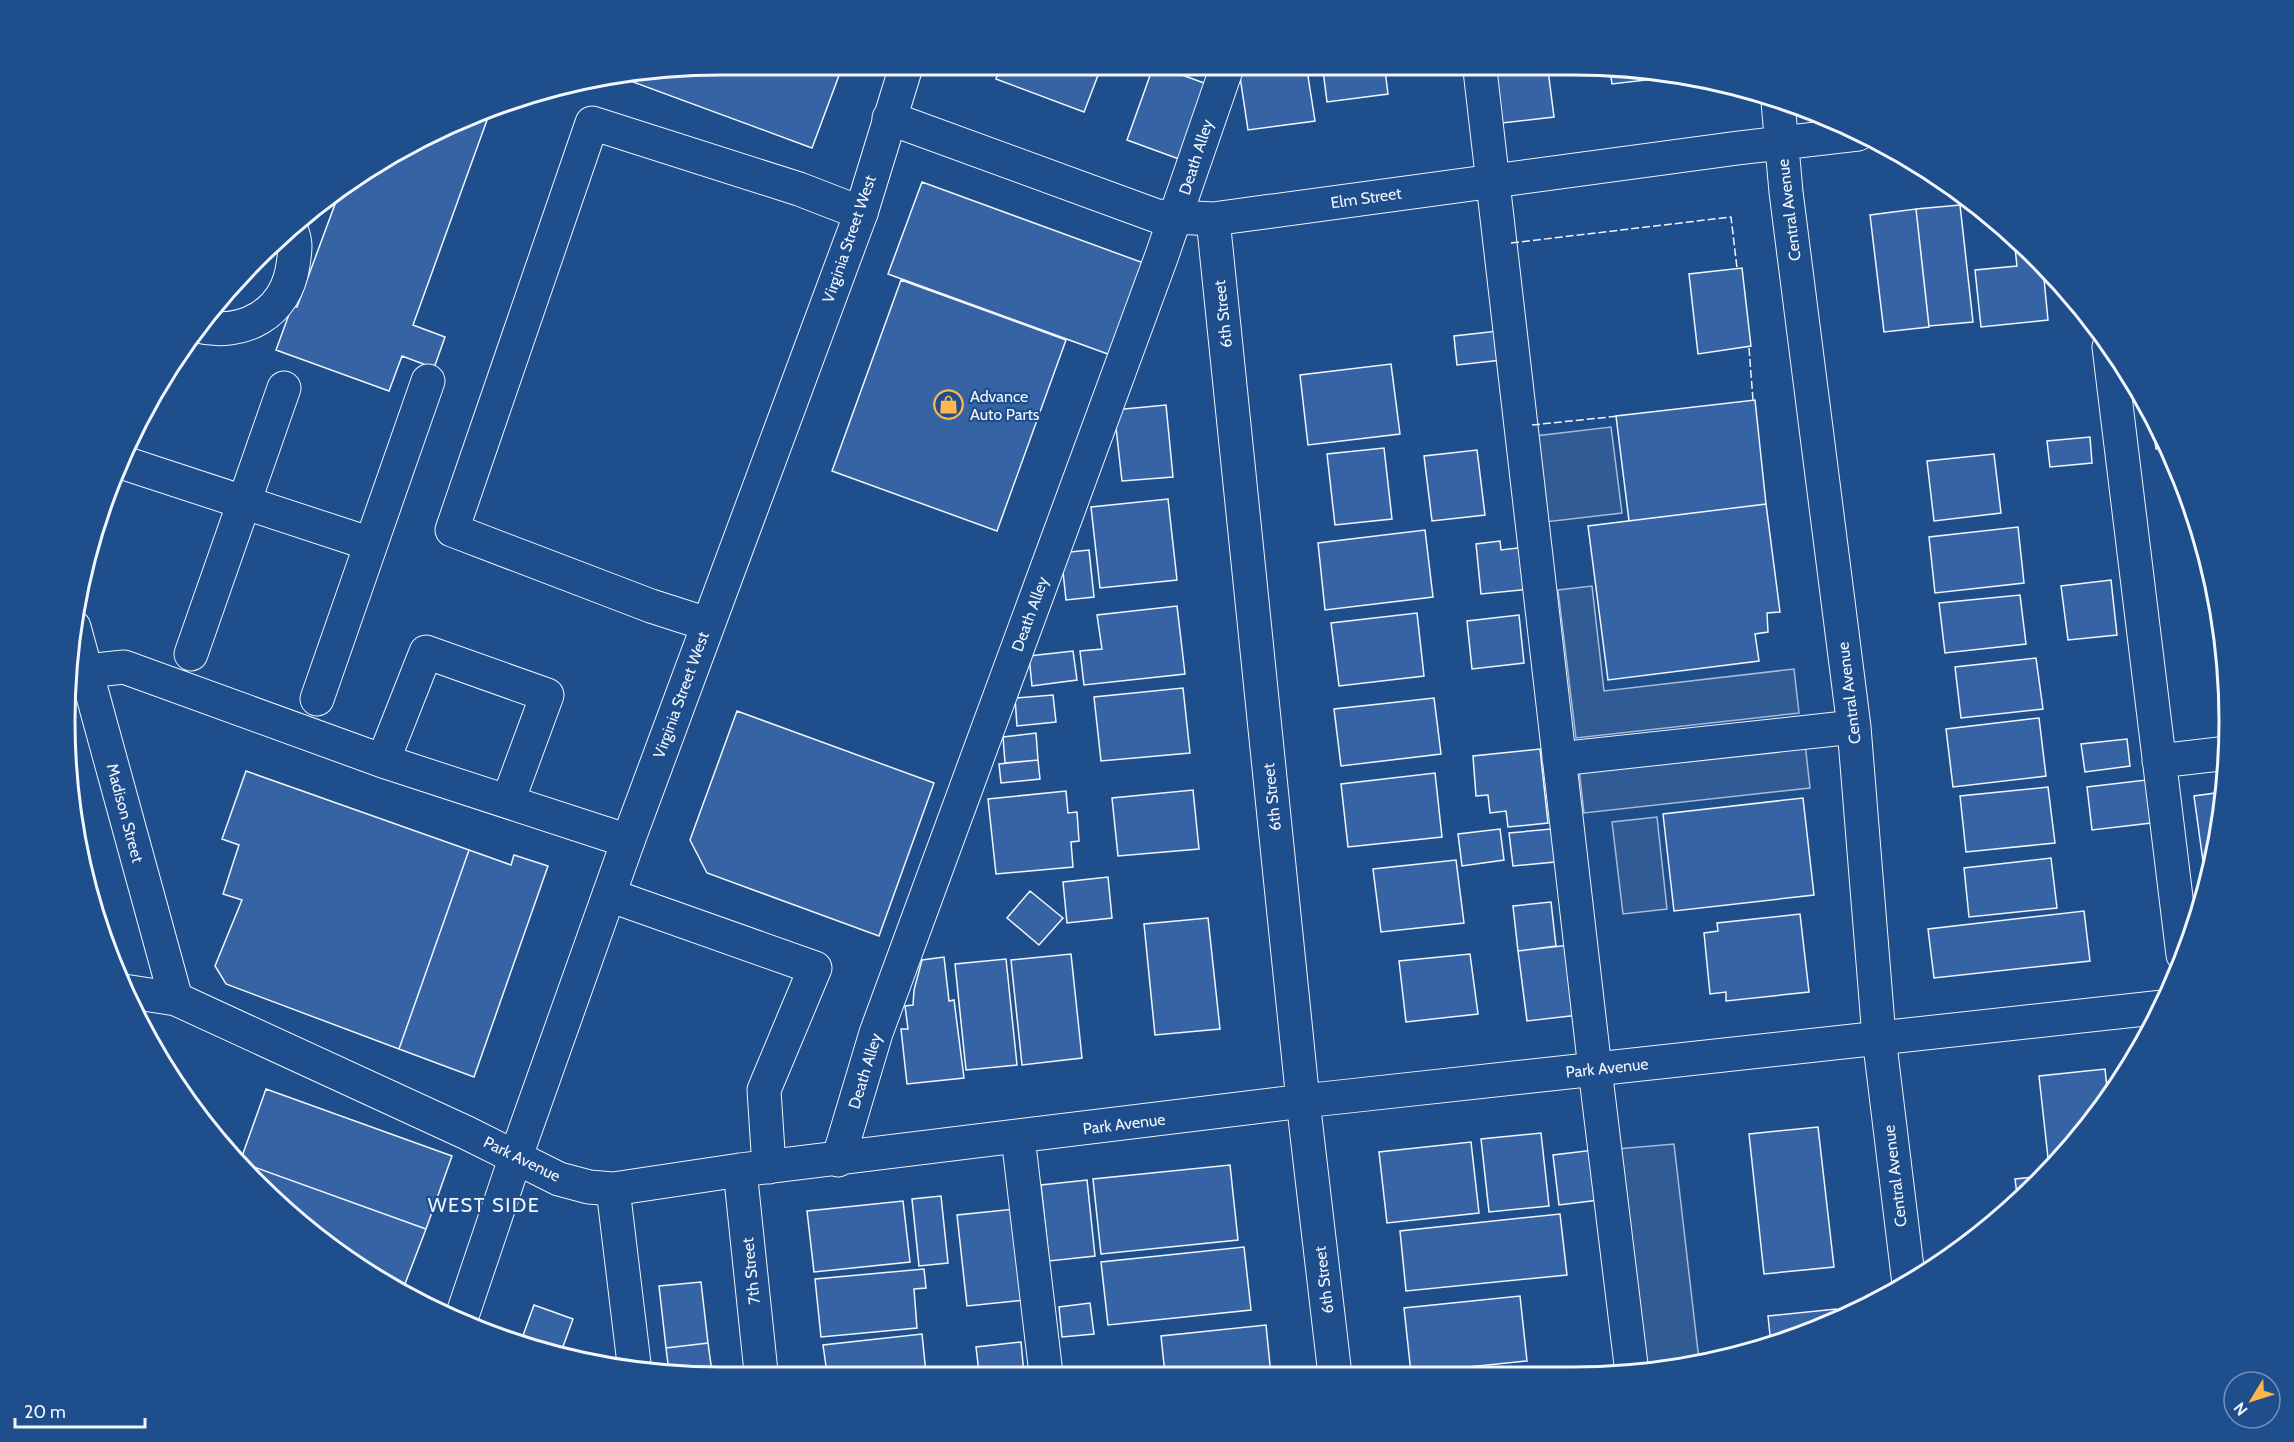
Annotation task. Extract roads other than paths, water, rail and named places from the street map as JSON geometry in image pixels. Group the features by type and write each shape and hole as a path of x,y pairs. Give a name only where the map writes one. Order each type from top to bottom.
{"street":[{"name":"Virginia Street West","path":"463,1313 516,1156 628,841 861,213 903,75"},
{"name":"Death Alley","path":"838,1160 876,1033 1176,217 1224,75"},
{"path":"1481,75 1631,1364"},
{"name":"Central Avenue","path":"1778,108 1854,727 1879,1037 1907,1273"},
{"name":"Elm Street","path":"889,118 1157,216 1213,219 1845,136"},
{"path":"707,624 651,606 452,530 592,123 799,189 861,213"},
{"name":"6th Street","path":"1213,219 1303,1101 1334,1367"},
{"path":"208,329 238,327 258,321 278,304 291,278 296,242 294,236"},
{"path":"2111,364 2181,939"},
{"path":"317,699 428,381"},
{"path":"191,654 284,387"},
{"path":"128,464 371,544"},
{"name":"Madison Street","path":"80,648 176,999"},
{"path":"383,761 426,652 547,695 508,801"},
{"path":"86,671 124,668 383,761 628,841"},
{"path":"1559,759 1854,727"},
{"path":"2159,761 2218,754"},
{"name":"7th Street","path":"609,895 815,968 764,1090 755,1169 761,1367"},
{"name":"Park Avenue","path":"135,992 176,999 516,1156 559,1179 589,1187 613,1189 755,1169 1303,1101 2151,1008"},
{"path":"1018,1137 1045,1367"},
{"path":"613,1189 634,1361"}],"place":[{"name":"Advance Auto Parts","path":"949,405"}],"district":[{"name":"WEST SIDE","path":"484,1205"}]}
